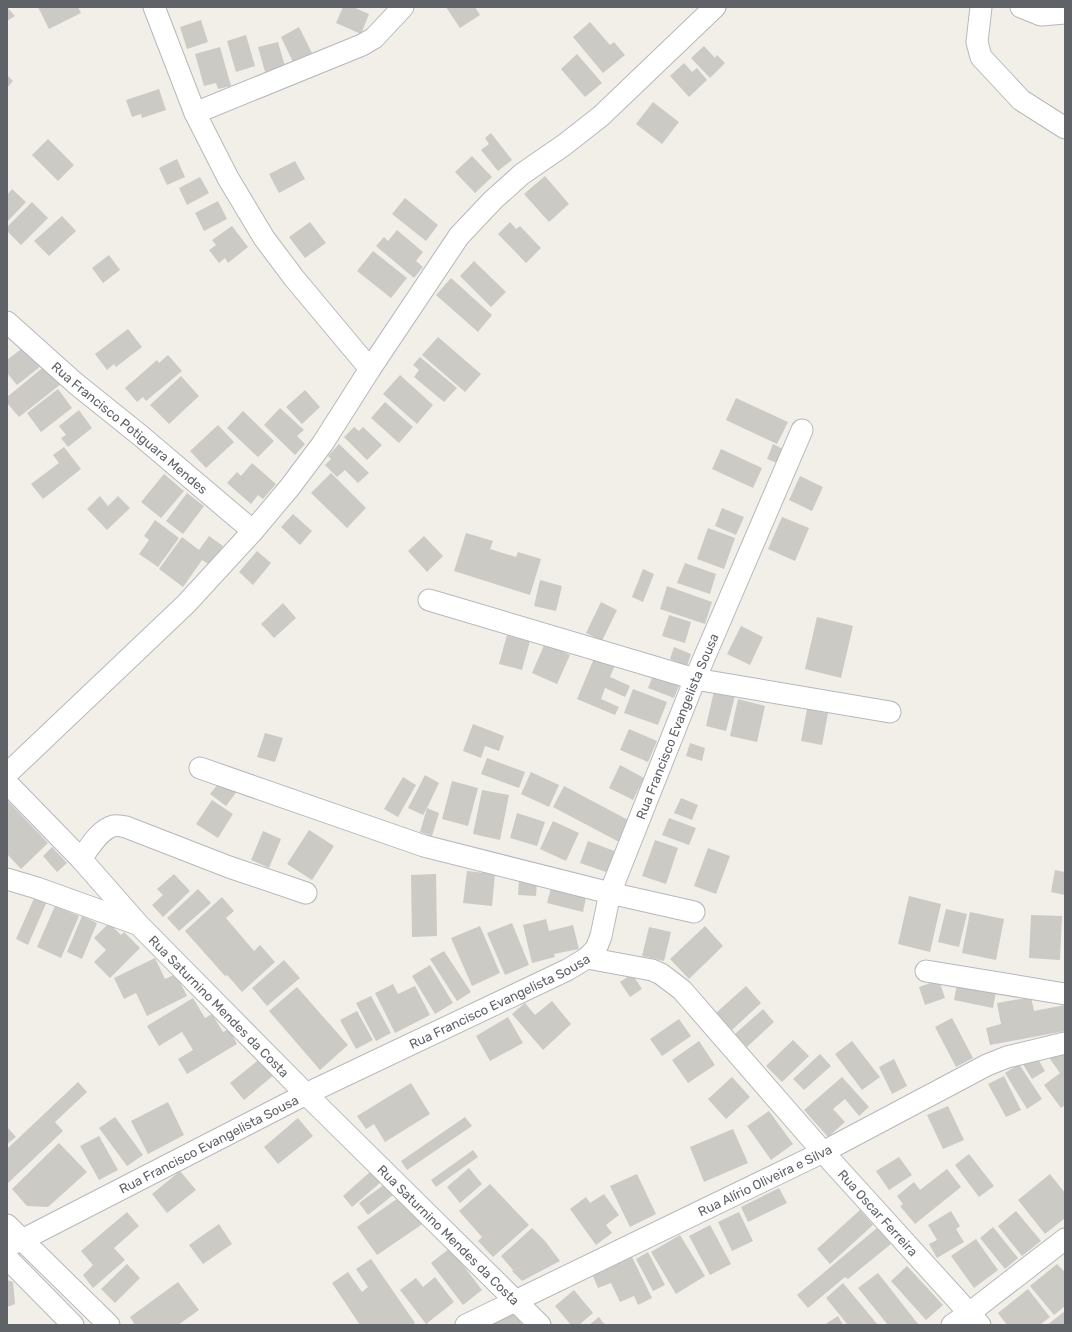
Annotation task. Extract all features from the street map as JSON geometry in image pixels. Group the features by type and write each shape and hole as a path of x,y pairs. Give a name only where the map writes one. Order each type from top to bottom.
{"street":[{"path":"154,7 195,113 228,178 264,238 294,278 370,369"},
{"path":"195,113 362,45 374,38 403,7"},
{"path":"7,774 186,604 253,531 290,487 323,443 370,369 459,236 493,200 522,174 564,145 601,116 715,7"},
{"path":"981,7 977,42 981,57 1022,100 1065,128"},
{"path":"1021,7 1041,15 1065,13"},
{"name":"Rua Francisco Potiguara Mendes","path":"7,322 75,382 253,531"},
{"name":"Rua Francisco Evangelista Sousa","path":"15,1243 306,1094 568,970 588,958 596,949 601,936 610,893 695,679 802,430"},
{"path":"429,600 695,679 890,712"},
{"path":"200,768 424,846 610,893 694,912"},
{"name":"Rua Saturnino Mendes da Costa","path":"7,783 81,859 139,925 306,1094 540,1325"},
{"path":"81,859 108,828 114,826 126,827 229,867 306,893"},
{"path":"7,879 37,888 139,925"},
{"name":"Rua Oscar Ferreira","path":"588,958 652,970 661,974 682,990 967,1321"},
{"path":"926,971 1065,994"},
{"name":"Rua Alírio Oliveira e Silva","path":"466,1325 823,1152 987,1065 1007,1057 1065,1043"},
{"path":"7,1225 15,1243 109,1325"},
{"path":"967,1321 1065,1239"},
{"path":"7,1258 73,1325"}],"building":[{"path":"7,7 15,16 7,21"},
{"path":"38,7 78,7 81,13 49,29"},
{"path":"343,7 353,7 369,14 361,34 336,23"},
{"path":"446,7 475,7 480,15 460,28"},
{"path":"201,20 208,42 187,49 180,27"},
{"path":"590,22 610,45 614,42 625,55 603,73 573,37"},
{"path":"299,27 312,53 293,62 281,37"},
{"path":"246,35 255,66 236,72 227,41"},
{"path":"278,42 285,66 265,72 258,47"},
{"path":"704,46 715,58 717,55 725,63 710,78 691,58"},
{"path":"220,47 231,86 218,89 216,83 204,86 195,54"},
{"path":"577,54 602,83 585,97 561,69"},
{"path":"684,63 692,72 697,68 707,80 689,97 670,76"},
{"path":"7,75 13,81 7,88"},
{"path":"159,89 166,110 142,118 141,114 132,117 126,100"},
{"path":"653,102 679,122 662,144 636,124"},
{"path":"491,133 512,160 498,171 481,150 489,144 485,138"},
{"path":"48,139 74,165 58,181 32,155"},
{"path":"472,156 492,177 475,193 455,172"},
{"path":"177,159 185,177 167,185 159,168"},
{"path":"295,161 305,179 279,193 269,174"},
{"path":"545,176 569,204 549,222 524,194"},
{"path":"200,177 209,193 187,205 179,188"},
{"path":"12,189 26,202 8,221 7,195"},
{"path":"405,198 438,225 426,241 392,214"},
{"path":"218,201 227,219 204,231 195,213"},
{"path":"32,202 48,218 21,245 7,231 7,227"},
{"path":"62,216 76,231 49,256 34,241"},
{"path":"310,222 326,243 305,258 289,237"},
{"path":"510,222 516,229 520,226 541,248 526,263 498,234"},
{"path":"232,226 248,247 228,263 225,258 219,263 209,250 216,245 212,240"},
{"path":"397,230 423,252 416,261 423,267 414,278 376,246 384,237 388,241"},
{"path":"373,251 407,278 391,298 357,271"},
{"path":"109,255 120,270 103,283 92,268"},
{"path":"474,261 506,292 491,307 460,276"},
{"path":"451,278 492,315 478,332 436,295"},
{"path":"128,329 142,347 116,367 114,364 107,370 95,354"},
{"path":"438,337 481,374 465,392 422,355"},
{"path":"25,346 41,366 17,385 7,373 7,360"},
{"path":"168,355 182,371 146,401 143,397 137,402 125,388 157,360 159,363"},
{"path":"420,357 457,388 444,402 414,377 419,370 413,365"},
{"path":"46,365 61,384 19,417 7,403 7,397"},
{"path":"400,375 433,405 417,424 383,394"},
{"path":"181,376 199,396 169,424 150,405"},
{"path":"58,389 72,408 41,432 27,413"},
{"path":"305,390 320,407 302,424 286,407"},
{"path":"736,398 788,422 777,444 726,420"},
{"path":"385,402 413,427 399,443 371,418"},
{"path":"280,408 304,430 297,436 305,444 295,455 264,425"},
{"path":"79,410 92,428 68,447 61,438 66,435 59,426"},
{"path":"243,411 274,441 258,457 227,428"},
{"path":"218,425 234,442 206,468 190,451"},
{"path":"354,427 359,431 363,427 382,445 367,460 344,437"},
{"path":"339,444 369,473 358,483 345,470 337,477 325,465 331,459 328,456"},
{"path":"773,444 783,449 777,463 767,459"},
{"path":"64,447 81,469 43,499 31,484 59,463 53,455"},
{"path":"721,449 762,468 753,488 712,469"},
{"path":"252,463 276,484 263,499 258,495 251,504 227,483 237,472 241,476"},
{"path":"331,473 366,508 347,528 311,493"},
{"path":"164,474 184,491 161,518 141,502"},
{"path":"800,476 823,487 812,511 789,500"},
{"path":"187,493 204,506 183,534 166,521"},
{"path":"100,496 108,506 118,496 130,508 107,530 87,509"},
{"path":"722,508 744,517 736,535 715,526"},
{"path":"293,514 312,531 300,545 281,527"},
{"path":"782,517 809,528 795,561 768,549"},
{"path":"155,520 179,538 158,567 139,554 149,540 144,536"},
{"path":"708,528 735,538 724,569 697,559"},
{"path":"466,533 493,541 490,549 516,557 518,552 541,559 530,595 454,571"},
{"path":"209,536 223,546 210,565 202,560 183,587 159,569 182,537 199,550"},
{"path":"424,536 443,556 427,572 408,551"},
{"path":"257,551 271,563 253,585 239,572"},
{"path":"685,563 716,574 710,594 677,583"},
{"path":"643,569 654,574 643,602 632,597"},
{"path":"540,580 562,586 556,611 534,606"},
{"path":"667,586 712,602 705,624 660,609"},
{"path":"601,602 617,610 602,641 586,633"},
{"path":"283,603 296,618 274,638 261,624"},
{"path":"669,615 691,622 685,643 662,636"},
{"path":"817,617 853,626 841,678 805,669"},
{"path":"741,626 763,637 750,665 727,654"},
{"path":"507,635 530,641 522,670 499,664"},
{"path":"545,643 570,655 557,684 532,673"},
{"path":"674,647 691,654 687,666 670,659"},
{"path":"595,656 615,665 610,677 630,686 625,697 605,688 601,699 619,707 615,715 577,699"},
{"path":"654,673 680,683 674,698 648,688"},
{"path":"633,689 667,702 658,725 624,713"},
{"path":"714,691 735,696 726,731 706,726"},
{"path":"738,699 765,706 757,742 730,736"},
{"path":"807,709 828,713 822,745 801,741"},
{"path":"473,724 504,736 499,751 485,746 481,758 463,751"},
{"path":"629,729 657,741 648,762 620,750"},
{"path":"265,733 283,738 275,762 257,757"},
{"path":"690,743 705,748 702,761 686,756"},
{"path":"487,758 525,772 519,788 481,774"},
{"path":"620,765 644,778 633,800 609,788"},
{"path":"531,772 559,785 549,807 521,794"},
{"path":"425,775 439,783 423,815 408,808"},
{"path":"403,777 416,785 398,817 384,809"},
{"path":"223,778 238,790 226,806 210,794"},
{"path":"452,781 478,788 468,826 442,819"},
{"path":"564,786 632,822 621,843 553,807"},
{"path":"482,790 509,795 500,840 473,834"},
{"path":"681,798 698,805 692,820 674,813"},
{"path":"7,800 48,843 21,869 7,854"},
{"path":"212,800 233,814 218,838 196,824"},
{"path":"427,808 439,813 432,836 420,832"},
{"path":"517,813 545,822 537,846 510,838"},
{"path":"669,818 696,828 689,845 662,835"},
{"path":"553,821 579,833 566,861 540,849"},
{"path":"309,830 334,846 312,880 287,864"},
{"path":"263,831 281,839 269,868 251,860"},
{"path":"655,840 678,848 666,884 642,876"},
{"path":"588,841 617,852 609,873 580,863"},
{"path":"52,847 67,863 57,872 43,856"},
{"path":"708,848 730,856 716,894 694,886"},
{"path":"1055,870 1065,872 1065,895 1051,892"},
{"path":"467,871 495,874 492,906 463,903"},
{"path":"174,874 190,891 163,917 152,905 163,895 157,889"},
{"path":"436,874 437,936 412,937 411,875"},
{"path":"519,879 537,881 536,896 518,895"},
{"path":"552,884 587,893 583,912 547,903"},
{"path":"198,889 211,903 179,931 167,918"},
{"path":"36,894 48,899 28,945 16,939"},
{"path":"909,896 941,904 930,952 898,944"},
{"path":"222,897 234,911 226,918 254,951 260,945 275,962 242,992 227,975 225,976 185,931"},
{"path":"55,906 79,916 61,958 37,947"},
{"path":"946,909 967,914 959,947 938,942"},
{"path":"970,912 1004,919 996,960 962,953"},
{"path":"1031,915 1062,916 1060,960 1029,958"},
{"path":"82,916 97,923 82,959 67,952"},
{"path":"546,919 549,931 573,925 579,949 554,954 555,957 532,963 523,925"},
{"path":"109,923 121,935 124,932 140,948 110,978 94,962 106,950 94,938"},
{"path":"512,923 529,965 505,975 487,933"},
{"path":"480,926 500,973 472,986 451,938"},
{"path":"705,926 723,946 689,979 670,959"},
{"path":"649,927 671,932 664,961 642,956"},
{"path":"444,951 471,992 457,1001 430,959"},
{"path":"155,958 165,979 176,974 187,996 147,1016 136,993 124,999 114,978"},
{"path":"284,960 300,978 267,1006 252,988"},
{"path":"430,965 453,1003 435,1014 412,976"},
{"path":"632,974 642,989 630,997 620,982"},
{"path":"939,980 945,998 925,1005 919,987"},
{"path":"393,984 398,994 415,986 430,1015 395,1033 375,993"},
{"path":"957,984 996,992 993,1008 954,1000"},
{"path":"746,986 761,1003 732,1030 716,1013"},
{"path":"297,987 348,1045 320,1070 269,1011"},
{"path":"371,996 391,1033 376,1041 356,1003"},
{"path":"1031,997 1034,1011 1065,1005 1065,1031 990,1045 986,1028 1001,1024 997,1003"},
{"path":"193,998 205,1018 212,1014 223,1032 229,1029 237,1044 187,1074 178,1059 193,1050 182,1032 159,1046 147,1026"},
{"path":"552,1001 571,1024 543,1050 512,1014 525,1003 535,1015"},
{"path":"763,1009 774,1022 747,1047 735,1034"},
{"path":"357,1011 373,1040 356,1049 340,1020"},
{"path":"508,1017 523,1043 490,1061 476,1036"},
{"path":"952,1018 973,1058 956,1067 935,1027"},
{"path":"679,1019 691,1036 662,1056 650,1039"},
{"path":"793,1040 809,1056 782,1082 766,1066"},
{"path":"699,1041 715,1065 688,1083 672,1060"},
{"path":"852,1041 880,1077 862,1090 835,1054"},
{"path":"1063,1049 1065,1052 1065,1105 1061,1108 1044,1085 1060,1073 1050,1059"},
{"path":"820,1054 831,1066 804,1090 793,1079"},
{"path":"1035,1054 1045,1071 1032,1079 1021,1061"},
{"path":"262,1057 275,1074 244,1100 230,1083"},
{"path":"894,1059 907,1086 892,1094 879,1067"},
{"path":"1019,1064 1042,1099 1027,1109 1005,1073"},
{"path":"1004,1076 1021,1110 1006,1117 988,1084"},
{"path":"732,1077 750,1097 726,1119 708,1099"},
{"path":"842,1077 869,1107 859,1116 845,1099 833,1109 845,1122 828,1137 804,1110"},
{"path":"78,1082 87,1092 55,1122 63,1131 7,1184 7,1149"},
{"path":"411,1083 430,1114 385,1142 374,1124 366,1129 357,1116"},
{"path":"168,1102 184,1135 148,1154 131,1121"},
{"path":"948,1106 964,1140 943,1149 927,1115"},
{"path":"769,1111 793,1144 771,1160 747,1126"},
{"path":"115,1117 143,1155 127,1166 99,1128"},
{"path":"465,1117 472,1126 407,1170 401,1161"},
{"path":"298,1118 313,1136 278,1164 264,1147"},
{"path":"7,1127 16,1137 7,1144"},
{"path":"733,1129 748,1163 704,1182 690,1147"},
{"path":"99,1136 118,1170 99,1180 80,1146"},
{"path":"59,1143 87,1172 48,1207 27,1206 12,1189"},
{"path":"473,1150 478,1157 436,1187 431,1180"},
{"path":"969,1154 994,1186 979,1197 955,1165"},
{"path":"899,1157 912,1175 889,1190 876,1171"},
{"path":"469,1168 482,1184 460,1203 447,1187"},
{"path":"947,1169 961,1187 915,1224 900,1206 903,1204 897,1196 914,1182 920,1190"},
{"path":"180,1171 196,1190 167,1213 152,1194"},
{"path":"371,1171 381,1182 352,1207 343,1196"},
{"path":"637,1174 656,1214 630,1227 610,1186"},
{"path":"1050,1174 1065,1193 1065,1218 1045,1234 1018,1200"},
{"path":"385,1184 393,1195 368,1215 359,1203"},
{"path":"490,1184 529,1225 493,1257 478,1241 482,1237 459,1211"},
{"path":"779,1188 787,1203 748,1222 741,1207"},
{"path":"404,1194 424,1223 377,1255 357,1227"},
{"path":"604,1194 619,1215 606,1225 612,1233 596,1245 570,1209 586,1197 590,1203"},
{"path":"860,1210 873,1225 830,1264 817,1249"},
{"path":"951,1211 960,1226 956,1229 964,1242 937,1258 929,1244 937,1240 928,1225"},
{"path":"1016,1211 1041,1241 1022,1256 998,1226"},
{"path":"127,1212 139,1226 114,1248 125,1260 93,1288 83,1275 93,1265 81,1251"},
{"path":"739,1212 753,1241 732,1251 718,1222"},
{"path":"219,1224 232,1244 203,1264 189,1245"},
{"path":"710,1225 731,1264 710,1275 689,1236"},
{"path":"993,1227 1018,1258 1005,1269 980,1238"},
{"path":"532,1228 545,1241 560,1261 522,1281 512,1271 517,1267 513,1270 501,1256"},
{"path":"877,1228 891,1244 848,1279 845,1277 808,1308 797,1295"},
{"path":"680,1235 705,1276 676,1294 651,1252"},
{"path":"976,1239 998,1270 974,1288 951,1256"},
{"path":"450,1248 482,1290 463,1305 431,1263"},
{"path":"648,1252 665,1285 653,1291 636,1259"},
{"path":"632,1257 652,1298 638,1305 634,1296 620,1302 611,1283 598,1288 593,1276"},
{"path":"371,1259 415,1323 412,1325 360,1325 332,1283 348,1272 362,1292 368,1287 356,1269"},
{"path":"127,1264 140,1278 115,1303 101,1289"},
{"path":"1057,1264 1064,1271 1065,1270 1065,1306 1054,1315 1030,1286"},
{"path":"907,1266 943,1305 926,1320 891,1281"},
{"path":"878,1273 918,1324 888,1325 858,1288"},
{"path":"435,1277 454,1302 426,1324 400,1290 416,1278 423,1287"},
{"path":"7,1280 13,1282 15,1304 7,1307"},
{"path":"178,1282 199,1310 178,1325 135,1325 130,1317"},
{"path":"843,1283 878,1325 848,1325 826,1298"},
{"path":"1028,1289 1050,1317 1040,1325 1007,1325 998,1313"},
{"path":"574,1290 593,1313 579,1325 571,1325 555,1306"},
{"path":"515,1311 522,1325 490,1325"},
{"path":"1065,1311 1065,1325 1047,1325"},
{"path":"838,1316 843,1325 824,1325"},
{"path":"599,1317 605,1325 589,1325"}]}
